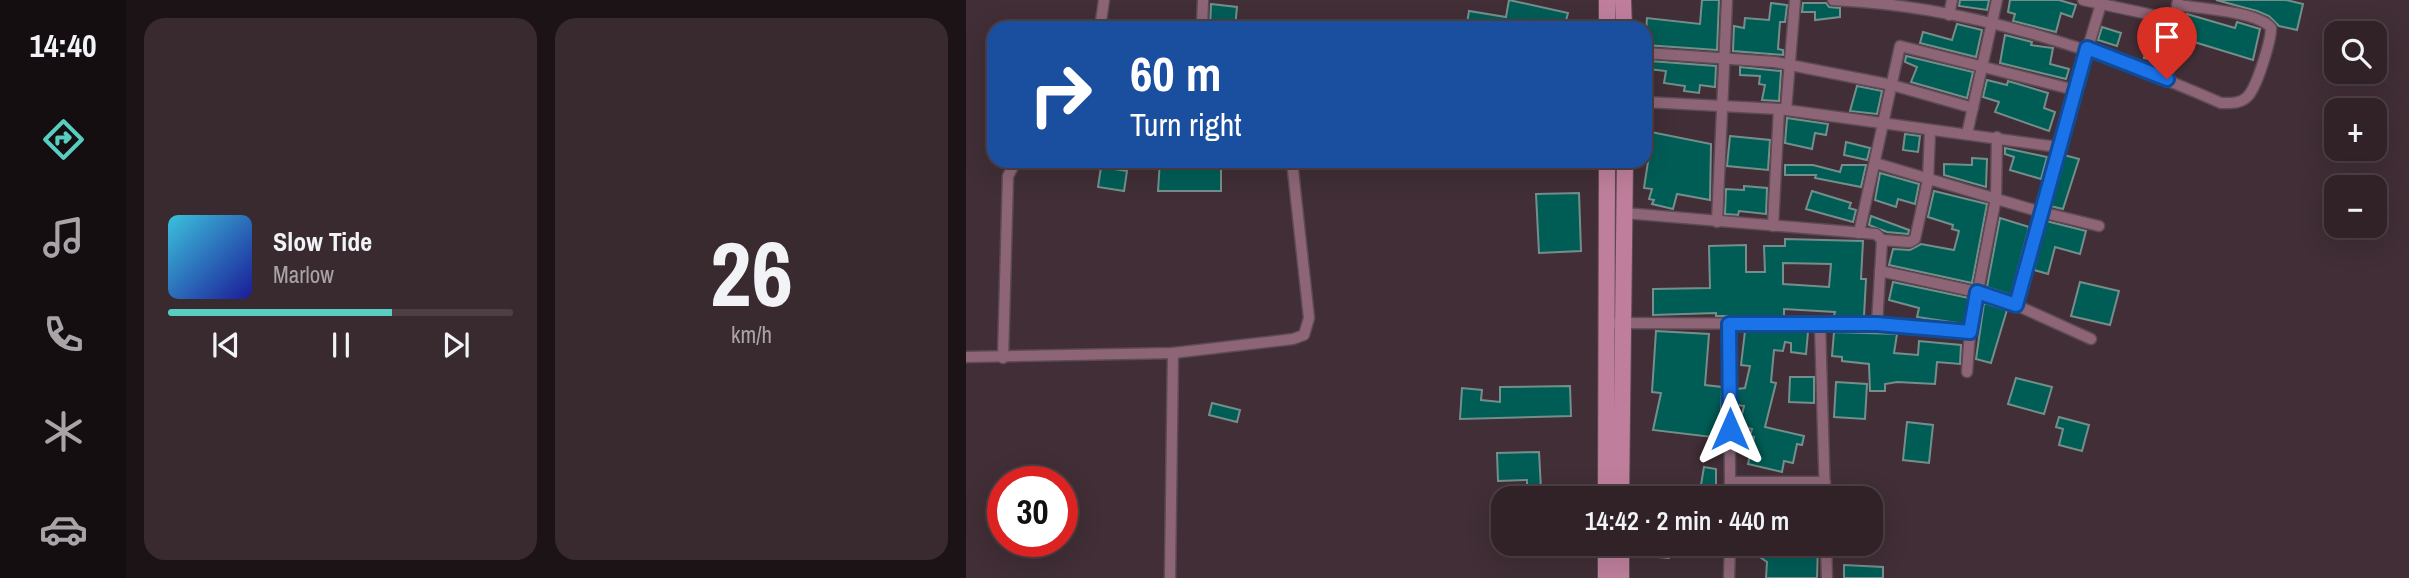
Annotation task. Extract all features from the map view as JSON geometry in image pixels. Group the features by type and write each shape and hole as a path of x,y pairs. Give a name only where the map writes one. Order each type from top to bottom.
{"main road":[{"path":"1607,0 1607,21"},
{"path":"1623,0 1624,21"},
{"path":"1607,168 1620,486"},
{"path":"1607,486 1625,168"},
{"path":"1606,556 1606,578"},
{"path":"1621,556 1621,578"}],"street":[{"path":"1101,21 1104,0"},
{"path":"1202,21 1203,0"},
{"path":"1717,222 1727,0"},
{"path":"1773,226 1782,109 1790,65 1795,0"},
{"path":"1833,0 1884,2 1992,24 2087,48 2221,103 2239,102 2253,88 2271,32 2267,22 2178,2 2167,79"},
{"path":"1949,15 1952,0"},
{"path":"1967,134 1985,66 1997,0"},
{"path":"2016,305 2087,48 2090,1 2176,20"},
{"path":"1859,233 1900,46 2075,90"},
{"path":"1652,53 1790,65 1892,85 1973,108"},
{"path":"1652,102 1782,109 2058,147"},
{"path":"1623,213 1876,234 1882,240 1910,242 1915,239 1928,180 1930,131"},
{"path":"1967,372 1970,332 1996,198 1997,137"},
{"path":"1875,163 2041,212 2099,226"},
{"path":"1003,358 1009,176 1013,168"},
{"path":"966,357 1173,353 1293,339 1304,335 1309,318 1293,168"},
{"path":"1877,324 1882,240"},
{"path":"1880,271 1977,292 2016,305 2091,339"},
{"path":"1614,323 1877,324 1970,332"},
{"path":"1729,324 1730,486"},
{"path":"1820,324 1825,486"},
{"path":"1170,578 1173,353"},
{"path":"1730,482 1825,482"},
{"path":"1729,578 1730,556"},
{"path":"1826,556 1827,578"}],"building":[{"path":"1509,0 1568,13 1566,21 1467,21 1469,11 1506,17"},
{"path":"1702,0 1719,0 1717,50 1652,45 1652,21 1647,21 1647,18 1700,24"},
{"path":"1960,0 1989,0 1987,10 1959,6"},
{"path":"2010,0 2059,0 2076,5 2072,17 2061,13 2056,32 2013,21 2015,14 2008,12"},
{"path":"2216,0 2286,0 2303,4 2297,30 2279,26 2269,16 2257,11"},
{"path":"1771,3 1787,5 1785,22 1780,22 1778,49 1783,50 1783,55 1733,51 1734,26 1744,28 1745,18 1769,20"},
{"path":"1803,3 1826,3 1829,7 1840,8 1840,17 1815,20 1815,12 1802,12"},
{"path":"1211,4 1237,7 1236,21 1210,21"},
{"path":"2187,14 2235,28 2237,22 2260,29 2253,60 2181,38"},
{"path":"1957,24 1982,30 1976,57 1920,43 1923,32 1952,40"},
{"path":"2102,27 2121,33 2117,46 2098,40"},
{"path":"2150,34 2165,38 2162,62 2144,58"},
{"path":"2005,35 2032,42 2031,45 2053,48 2050,64 2069,69 2066,79 2000,63"},
{"path":"1906,56 1973,72 1967,98 1911,82 1917,67 1905,62"},
{"path":"1652,61 1716,66 1715,87 1700,85 1699,93 1684,91 1685,86 1664,83 1666,71 1652,69"},
{"path":"1740,67 1781,71 1779,101 1762,100 1765,85 1759,84 1760,76 1740,75"},
{"path":"1987,80 2007,85 2008,81 2048,93 2044,108 2055,112 2049,131 1995,112 1999,102 1983,97"},
{"path":"1857,86 1882,91 1877,114 1850,111"},
{"path":"1787,118 1828,124 1826,135 1815,133 1812,149 1785,143"},
{"path":"1652,132 1711,144 1710,200 1677,194 1673,209 1652,204 1654,200 1649,199 1652,189 1644,188 1647,168 1652,168"},
{"path":"1905,134 1920,136 1918,152 1903,150"},
{"path":"1730,136 1770,140 1768,170 1727,166"},
{"path":"1846,142 1870,148 1867,160 1844,155"},
{"path":"2005,148 2047,157 2041,179 2010,170 2014,157 2005,154"},
{"path":"2064,155 2079,159 2063,209 2050,206"},
{"path":"1972,158 1987,159 1986,187 1944,175 1944,164 1972,165"},
{"path":"1785,165 1813,165 1840,172 1842,165 1866,165 1861,187 1815,178 1816,175 1785,175"},
{"path":"1101,168 1127,171 1124,191 1098,187"},
{"path":"1160,168 1221,168 1221,191 1158,191"},
{"path":"1880,173 1919,184 1915,204 1898,199 1896,207 1875,200"},
{"path":"1744,186 1767,188 1766,214 1739,211 1738,215 1725,214 1726,189 1744,190"},
{"path":"1812,191 1851,203 1849,208 1856,210 1853,222 1806,209"},
{"path":"1934,191 1987,204 1972,283 1889,265 1893,249 1910,250 1921,244 1954,250 1959,231 1952,229 1953,225 1928,217"},
{"path":"1579,193 1581,251 1539,253 1536,194"},
{"path":"1871,216 1909,230 1908,234 1887,232 1869,225"},
{"path":"2000,218 2029,227 2011,295 1987,287"},
{"path":"2046,221 2086,231 2080,254 2055,247 2048,274 2034,270"},
{"path":"1785,239 1863,241 1861,279 1866,279 1864,316 1834,316 1835,312 1784,309 1784,316 1716,316 1716,313 1653,315 1653,289 1710,288 1709,246 1746,245 1746,272 1765,272 1764,246 1785,246","holes":["1783,263 1831,264 1829,287 1783,284"]},
{"path":"1893,282 1969,298 1964,324 1917,317 1919,308 1889,300"},
{"path":"2080,282 2119,291 2110,325 2071,316"},
{"path":"1984,303 2007,310 1991,363 1976,359"},
{"path":"1656,331 1709,334 1705,385 1722,387 1720,438 1653,430 1661,393 1652,392"},
{"path":"1745,331 1808,332 1806,354 1791,352 1791,343 1785,342 1783,351 1774,350 1771,382 1776,383 1765,427 1804,436 1802,445 1797,444 1793,463 1784,461 1782,472 1748,464 1754,437 1750,436 1752,429 1739,426 1744,406 1737,405 1737,389 1745,388 1750,366 1741,365"},
{"path":"1834,332 1897,334 1894,353 1918,355 1919,341 1961,345 1960,364 1937,362 1935,384 1897,382 1885,384 1885,391 1870,391 1869,364 1842,361 1842,357 1832,356"},
{"path":"1790,377 1814,377 1814,403 1789,402"},
{"path":"2016,378 2052,387 2044,414 2008,404"},
{"path":"1836,382 1867,384 1865,419 1834,417"},
{"path":"1570,386 1571,416 1460,419 1462,388 1482,390 1481,400 1500,402 1500,387"},
{"path":"1212,403 1240,410 1237,422 1209,415"},
{"path":"2059,417 2089,425 2082,451 2059,445 2063,429 2056,427"},
{"path":"1907,422 1933,425 1929,463 1903,460"},
{"path":"1539,452 1541,486 1527,486 1527,480 1498,481 1497,453"},
{"path":"1704,467 1716,469 1716,486 1701,486"},
{"path":"1758,556 1818,556 1817,578 1766,578 1767,562"},
{"path":"1844,565 1883,567 1883,578 1844,578"}],"route":[{"path":"1730,429 1729,324 1877,324 1970,332 1977,292 2016,305 2087,48 2167,79"}]}
